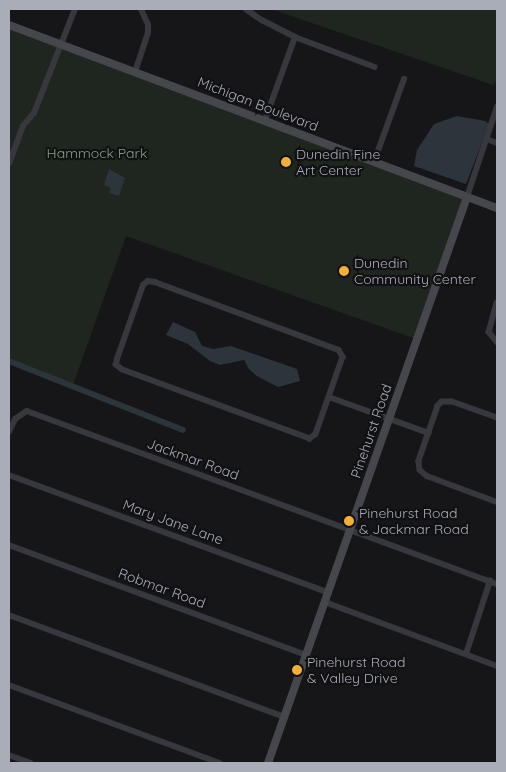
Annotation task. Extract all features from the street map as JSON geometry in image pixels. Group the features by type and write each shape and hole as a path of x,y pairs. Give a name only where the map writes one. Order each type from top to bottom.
{"street":[{"path":"9,164 23,126 34,113 76,9"},
{"path":"135,72 148,33 148,25 141,9"},
{"path":"246,9 262,20 295,37 375,67"},
{"name":"Michigan Boulevard","path":"9,26 497,208"},
{"path":"265,120 295,37"},
{"path":"374,162 404,78"},
{"name":"Pinehurst Road","path":"268,763 497,107"},
{"path":"486,139 497,143"},
{"path":"148,281 155,282 339,350 343,358 329,398 316,434 310,439 122,370 116,365 143,284 148,281"},
{"path":"497,303 489,332 497,342"},
{"path":"329,398 429,433"},
{"path":"497,418 446,401 438,406 419,461 420,470 423,474 497,502"},
{"name":"Jackmar Road","path":"9,432 14,418 27,411 497,584"},
{"name":"Mary Jane Lane","path":"9,475 328,593"},
{"name":"Robmar Road","path":"9,545 307,655"},
{"path":"466,654 490,581"},
{"path":"325,602 497,666"},
{"path":"9,615 284,717"},
{"path":"9,685 220,763"},
{"path":"9,755 31,763"}],"green space":[{"path":"271,9 497,9 497,80 493,85"},
{"name":"Hammock Park","path":"9,27 467,197 416,339 126,236 72,388 9,363"}],"shaded area":[{"path":"457,116 485,121 489,124 466,184 414,166 417,150 434,124"},
{"path":"109,169 125,178 119,196 109,193 111,188 104,185"},
{"path":"173,322 195,332 202,346 213,349 231,346 297,369 300,381 278,387 257,376 249,369 244,360 220,365 210,361 188,344 166,335"}],"waterway":[{"path":"9,361 183,430"}],"place":[{"name":"Dunedin Fine Art Center","path":"286,162"},
{"name":"Dunedin Community Center","path":"344,271"},
{"name":"Pinehurst Road & Jackmar Road","path":"349,521"},
{"name":"Pinehurst Road & Valley Drive","path":"297,670"}]}
